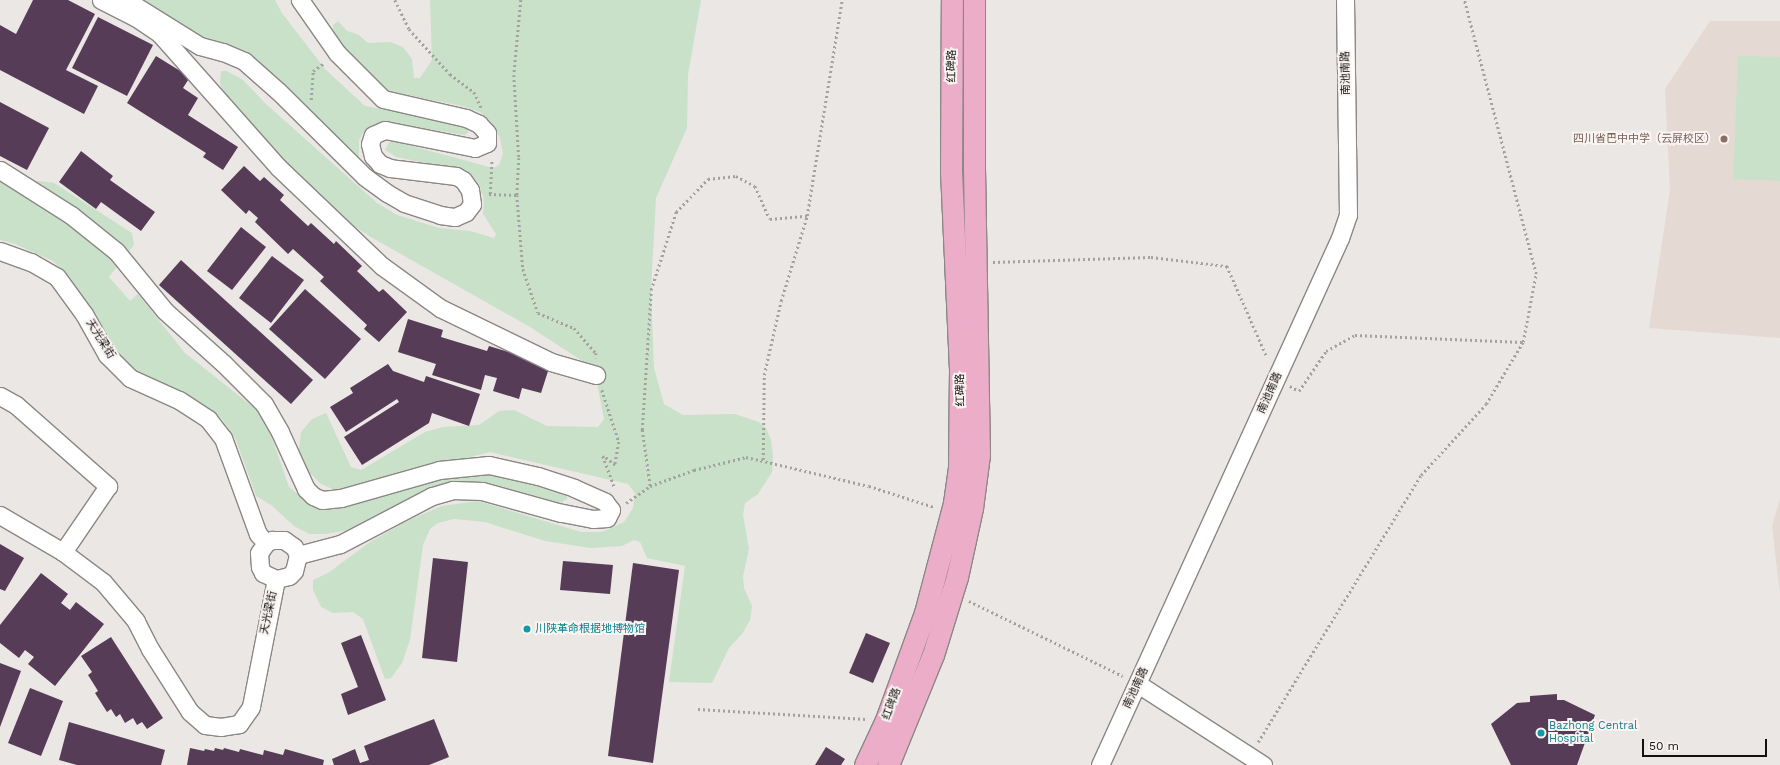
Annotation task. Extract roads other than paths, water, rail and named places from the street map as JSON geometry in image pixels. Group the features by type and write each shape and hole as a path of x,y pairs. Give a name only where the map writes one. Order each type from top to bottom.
{"main road":[{"name":"红碑路","path":"865,765 886,720 925,613 952,511 959,467 961,423 951,172 952,0"},
{"path":"888,765 933,655 953,593 972,508 979,454 974,0"}],"street":[{"path":"101,0 135,17 160,34 278,167 382,266 440,308 551,362 596,375"},
{"path":"126,0 200,46 223,52 244,62 306,118 365,177 404,203 440,215 455,217 466,212 472,204 471,196 463,180 456,176 390,168 380,164 373,156 370,144 373,135 385,130 475,148 487,143 487,133 479,124 466,118 383,99 337,53 300,0"},
{"name":"南池南路","path":"1100,765 1277,378 1348,215 1345,0"},
{"path":"0,170 72,215 116,251 165,311 223,363 264,404 280,432 306,489 313,496 322,500 341,498 439,470 489,465 538,476 574,488 605,502 618,501 607,518 592,519 561,513 482,491 453,490 432,496 340,544 298,555"},
{"name":"天光梁街","path":"0,251 31,262 57,277 84,314 107,356 130,378 179,400 208,419 223,438 258,534 266,543 259,553 260,567 263,573 276,579 251,707 239,724 221,727 205,724 190,712 121,600 104,582 62,552 0,515"},
{"path":"0,396 16,405 108,486 62,552"},
{"path":"266,543 284,540 294,547 298,555 294,571 289,576 276,579"},
{"path":"1138,684 1250,755 1263,765"}],"place":[{"name":"四川省巴中中学（云屏校区）","path":"1724,139"},
{"name":"川陕革命根据地博物馆","path":"527,629"},
{"name":"Bazhong Central Hospital","path":"1541,733"}]}
